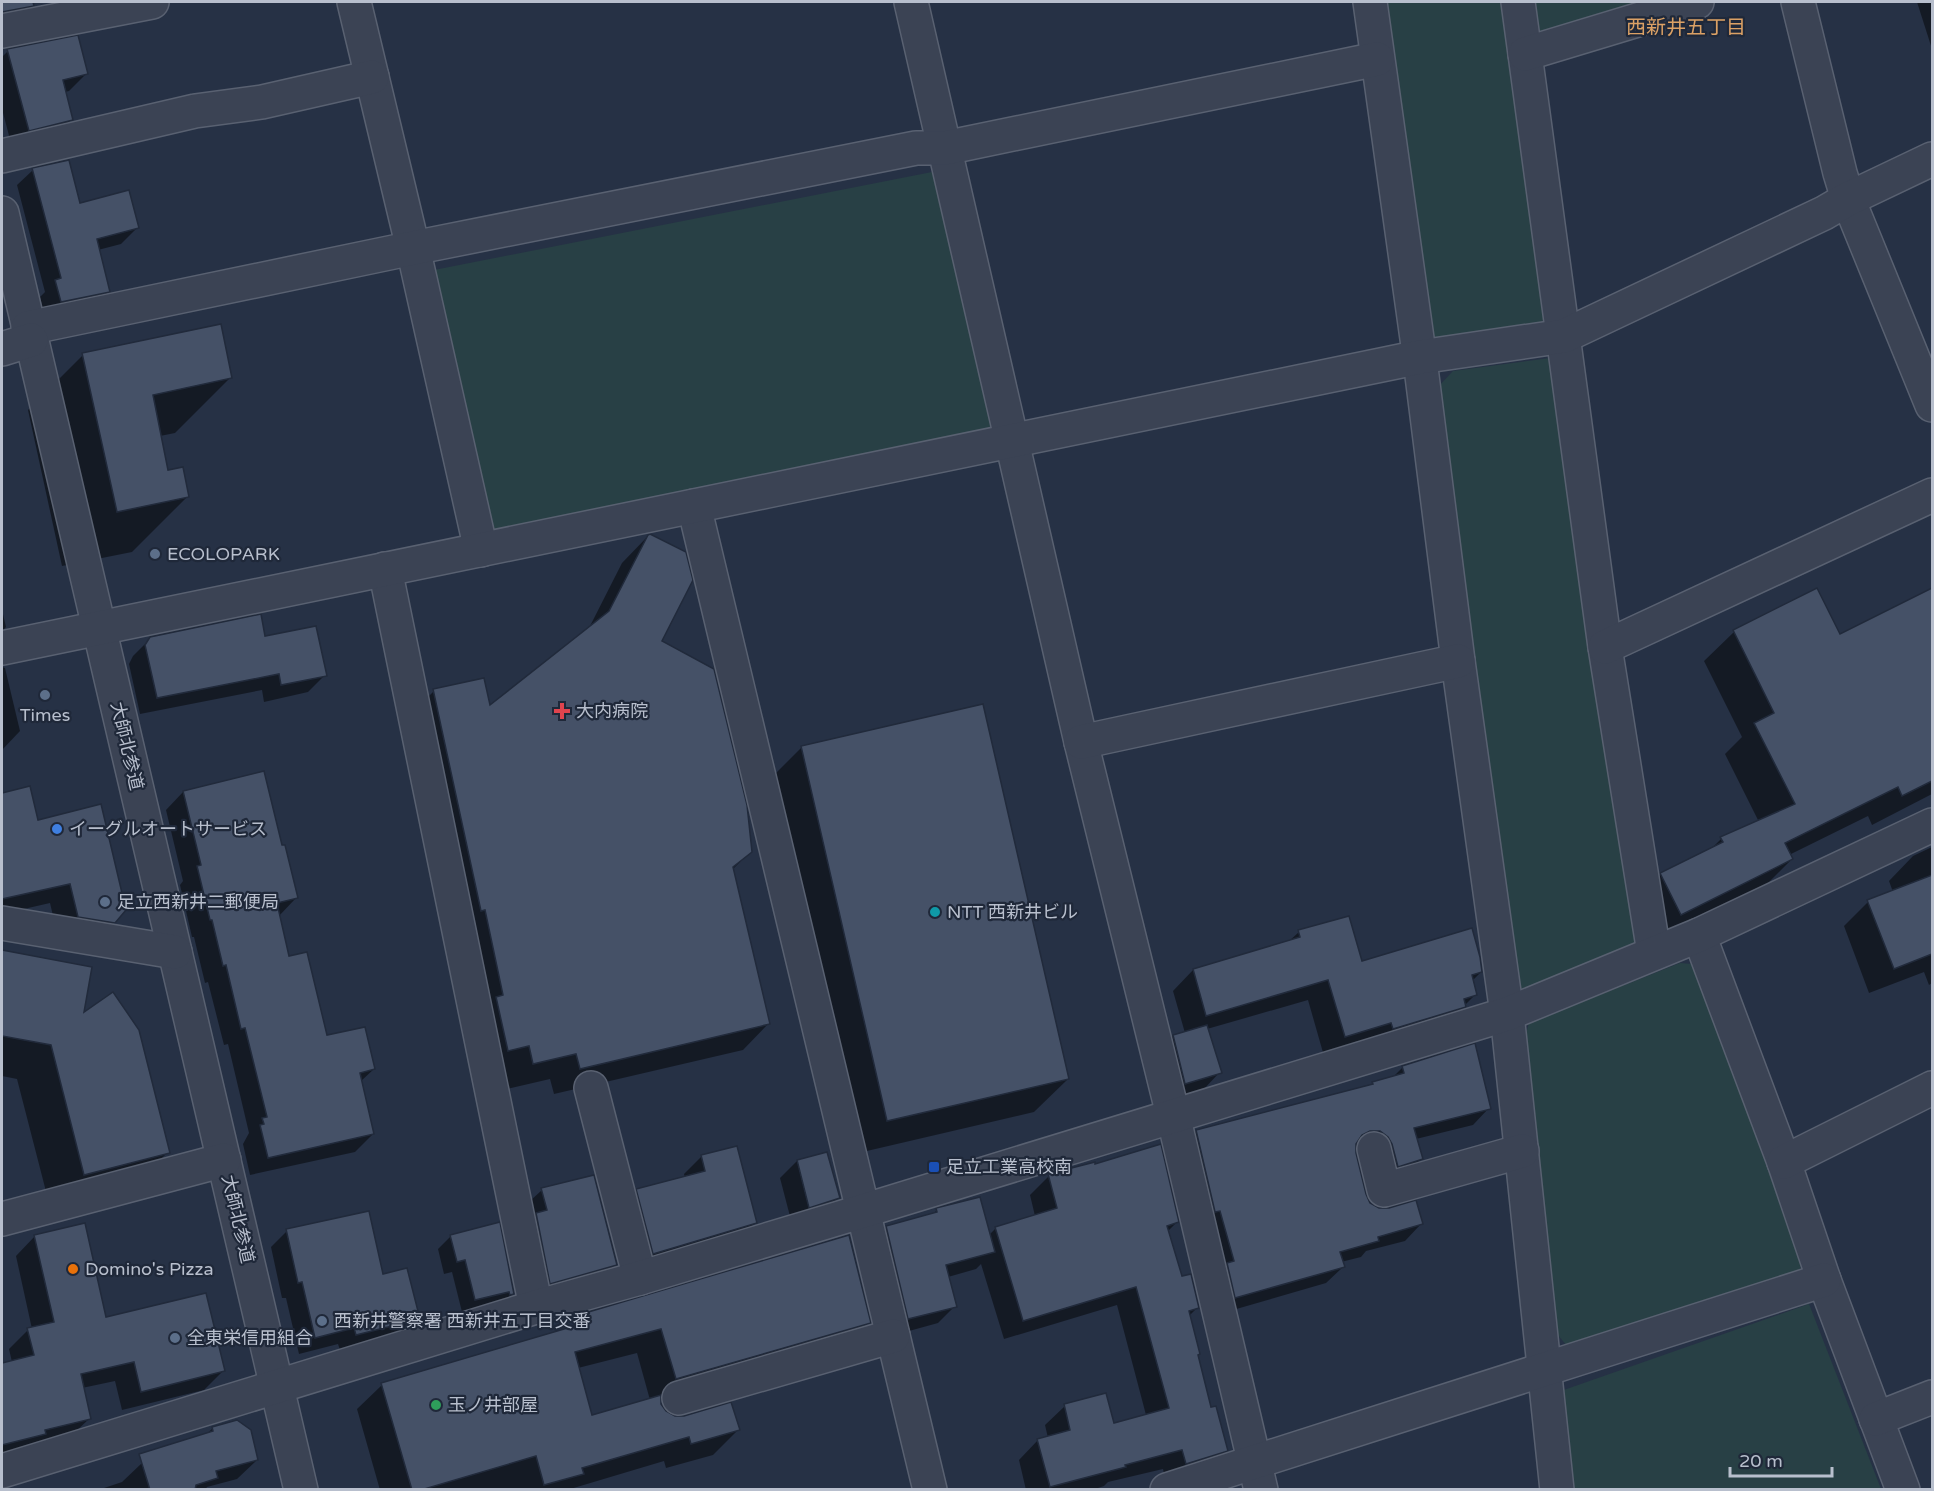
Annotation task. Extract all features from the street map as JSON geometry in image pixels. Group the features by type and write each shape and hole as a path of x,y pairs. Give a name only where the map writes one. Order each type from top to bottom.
{"street":[{"path":"2,31 152,2"},
{"path":"354,2 413,248 481,550"},
{"path":"911,2 1081,742 1173,1115 1258,1475"},
{"path":"1370,2 1420,357 1458,661 1507,1014 1557,1490"},
{"path":"1518,2 1605,646 1654,953"},
{"path":"1525,54 1697,2"},
{"path":"1798,2 1848,199 1932,405"},
{"path":"20,339 413,248 916,148 945,148 1377,58"},
{"path":"2,156 195,111 262,102 372,77"},
{"path":"2,648 1420,357 1564,336 1824,213 1932,159"},
{"name":"大師北参道","path":"2,213 20,339 99,628 301,1490"},
{"path":"1605,646 1932,495"},
{"path":"694,506 930,1490"},
{"path":"385,569 536,1307"},
{"path":"1081,742 1458,661"},
{"path":"2,1471 1507,1014 1699,935 1932,825"},
{"path":"2,922 175,952"},
{"path":"1699,935 1903,1490"},
{"path":"591,1088 640,1278"},
{"path":"1784,1162 1932,1088"},
{"path":"1374,1149 1384,1190 1522,1151"},
{"path":"2,1220 224,1160"},
{"path":"1167,1490 1258,1475 1544,1368 1824,1280"},
{"path":"680,1398 893,1336"},
{"path":"1876,1419 1932,1397"}],"green space":[{"path":"1385,2 1504,2 1547,315 1537,328 1433,338"},
{"path":"1535,2 1648,2 1540,34"},
{"path":"932,172 1000,427 488,533 434,270"},
{"path":"1557,357 1640,941 1514,993 1438,387 1453,371"},
{"path":"1680,963 1692,964 1803,1259 1799,1272 1568,1347 1557,1334 1525,1037 1529,1023"},
{"path":"1809,1304 1881,1489 1572,1489 1561,1391"}],"building":[{"path":"2,2 33,2 34,6 2,12"},
{"path":"78,35 88,74 63,80 73,120 29,131 7,49"},
{"path":"69,160 80,203 129,190 139,228 97,239 110,292 61,302 55,280 61,278 32,168"},
{"path":"221,324 232,378 153,395 168,470 183,467 189,497 117,512 82,353"},
{"path":"650,534 686,552 693,580 662,641 714,669 747,805 752,852 733,867 770,1024 580,1069 576,1054 533,1064 529,1046 508,1051 496,997 503,995 485,910 481,911 433,689 484,678 490,705 609,611"},
{"path":"1817,588 1840,634 1932,588 1932,781 1902,796 1898,787 1785,843 1793,859 1681,915 1660,873 1723,842 1720,837 1795,804 1754,723 1774,713 1733,630"},
{"path":"261,614 265,636 316,626 327,676 281,685 279,674 157,698 145,645 150,637"},
{"name":"NTT 西新井ビル","path":"983,704 1069,1079 887,1121 801,746"},
{"path":"264,771 298,898 277,903 289,956 307,952 327,1035 365,1027 375,1069 360,1073 374,1134 268,1158 260,1125 264,1124 262,1118 267,1117 245,1028 241,1029 226,965 223,966 212,920 210,920 197,866 201,865 183,791"},
{"path":"30,786 38,820 101,804 126,910 115,923 78,917 70,884 2,899 2,793"},
{"path":"1932,875 1932,954 1894,969 1867,900"},
{"path":"1349,916 1362,961 1472,928 1482,972 1472,975 1477,995 1464,999 1466,1007 1393,1029 1391,1023 1345,1037 1328,980 1206,1016 1193,969 1300,937 1298,930"},
{"path":"2,950 92,967 84,1012 113,992 139,1030 170,1153 84,1175 51,1045 2,1036"},
{"path":"1207,1025 1222,1073 1185,1084 1173,1035"},
{"path":"1475,1043 1491,1109 1414,1128 1423,1159 1398,1167 1392,1144 1388,1137 1380,1131 1370,1131 1362,1135 1356,1144 1356,1153 1370,1203 1379,1208 1389,1208 1416,1200 1423,1224 1378,1237 1379,1241 1340,1252 1345,1267 1235,1298 1227,1263 1234,1261 1220,1211 1215,1212 1196,1130 1373,1084 1372,1082 1404,1073 1402,1066"},
{"path":"1161,1144 1179,1222 1167,1226 1182,1276 1191,1274 1199,1308 1189,1311 1200,1354 1198,1355 1211,1407 1216,1406 1228,1451 1186,1464 1182,1450 1050,1487 1037,1439 1070,1430 1064,1404 1106,1393 1114,1423 1169,1408 1136,1287 1023,1321 995,1227 1057,1208 1048,1174 1095,1162 1095,1164"},
{"path":"737,1146 757,1223 653,1254 636,1189 705,1171 701,1155"},
{"path":"827,1152 840,1198 809,1208 797,1160"},
{"path":"594,1175 617,1265 550,1284 536,1213 547,1210 541,1188"},
{"path":"980,1197 995,1252 946,1265 957,1307 908,1319 886,1226 937,1212 936,1208"},
{"path":"369,1211 383,1274 407,1268 420,1319 356,1335 354,1328 315,1338 302,1282 298,1283 286,1229"},
{"path":"500,1222 514,1294 510,1295 509,1292 475,1300 465,1260 457,1262 450,1235"},
{"path":"85,1223 106,1317 206,1293 225,1371 141,1392 134,1362 81,1374 91,1419 45,1430 46,1434 2,1445 2,1363 34,1355 27,1328 54,1322 34,1235"},
{"path":"849,1235 871,1323 676,1379 661,1329 575,1352 592,1415 661,1395 661,1404 666,1411 675,1416 684,1416 731,1402 740,1430 691,1444 689,1437 582,1468 584,1474 544,1485 536,1456 421,1490 412,1490 381,1383 588,1322 585,1313"},
{"path":"237,1420 251,1430 258,1460 216,1471 218,1478 196,1485 195,1490 150,1490 139,1454 213,1431 212,1427"}],"place":[{"name":"ECOLOPARK","path":"155,554"},
{"name":"Times","path":"45,695"},
{"name":"大内病院","path":"562,711"},
{"name":"イーグルオートサービス","path":"57,829"},
{"name":"足立西新井二郵便局","path":"105,902"},
{"name":"NTT 西新井ビル","path":"935,912"},
{"name":"足立工業高校南","path":"934,1167"},
{"name":"Domino's Pizza","path":"73,1269"},
{"name":"西新井警察署 西新井五丁目交番","path":"322,1321"},
{"name":"全東栄信用組合","path":"175,1338"},
{"name":"玉ノ井部屋","path":"436,1405"}],"district":[{"name":"西新井五丁目","path":"1686,28"}]}
